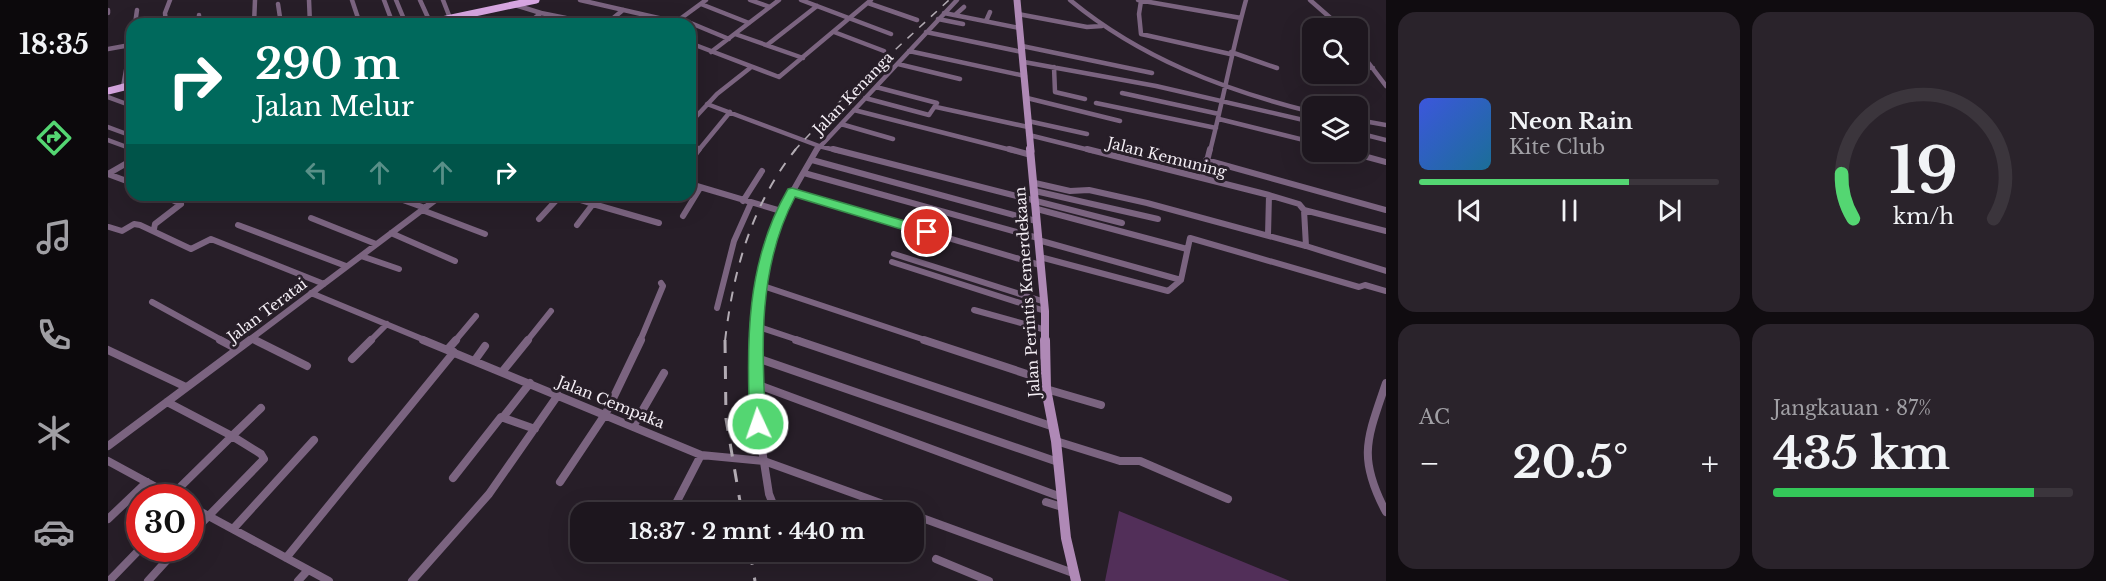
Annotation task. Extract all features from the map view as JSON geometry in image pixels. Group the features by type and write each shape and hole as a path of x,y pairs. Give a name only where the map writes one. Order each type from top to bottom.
{"main road":[{"path":"450,18 536,0"},
{"path":"108,91 126,87"}],"street":[{"path":"165,18 170,0"},
{"path":"254,18 255,0"},
{"path":"309,0 310,18"},
{"path":"352,0 358,18"},
{"path":"384,0 391,18"},
{"path":"396,0 404,18"},
{"path":"420,0 425,18"},
{"path":"443,0 450,18"},
{"path":"580,0 655,18"},
{"path":"682,18 706,0"},
{"path":"750,0 770,7"},
{"path":"711,52 779,0"},
{"path":"801,0 891,34"},
{"name":"Jalan Kenanga","path":"773,502 758,424 756,384 760,285 766,253 781,211 819,146 957,0"},
{"name":"Jalan Perintis Kemerdekaan","path":"1017,0 1036,196 1036,221 1046,330 1046,384 1075,577"},
{"path":"1070,0 1103,26 1180,67 1226,85 1302,109"},
{"path":"1241,18 1141,0 1139,14 1141,34 1231,53 1277,68"},
{"path":"1203,177 1223,101 1231,53 1246,0"},
{"path":"1310,0 1331,18"},
{"path":"696,46 750,68 779,77 870,1 916,20"},
{"path":"278,4 280,18"},
{"path":"515,4 566,18"},
{"path":"701,4 749,23"},
{"path":"766,45 817,6"},
{"path":"955,15 964,7"},
{"path":"135,18 136,10"},
{"path":"613,18 623,10"},
{"path":"986,21 990,12"},
{"path":"535,18 542,13"},
{"path":"944,13 1019,28"},
{"path":"470,14 475,18"},
{"path":"1018,14 1087,27 1103,26"},
{"path":"938,19 963,24"},
{"path":"696,25 729,39"},
{"path":"834,32 884,51"},
{"path":"926,32 1022,54 1152,73"},
{"path":"735,34 803,58"},
{"path":"108,49 126,46"},
{"path":"909,51 1025,76"},
{"path":"1022,54 1054,67 1223,101 1302,120"},
{"path":"1368,62 1386,86"},
{"path":"898,64 960,79"},
{"path":"1054,67 1055,92 1085,99"},
{"path":"696,116 717,94 750,68"},
{"path":"1368,68 1373,68"},
{"path":"123,87 126,69"},
{"path":"865,98 929,115 938,104 934,101 876,87"},
{"path":"1122,93 1219,116 1302,139"},
{"path":"108,97 126,104"},
{"path":"1027,98 1120,121"},
{"path":"1096,103 1216,128"},
{"path":"707,104 792,138 819,146 1036,196 1158,219"},
{"path":"936,107 1029,128 1086,134"},
{"path":"854,110 1031,155"},
{"path":"696,154 730,112"},
{"path":"1368,122 1386,125"},
{"path":"841,124 893,139"},
{"path":"108,128 126,134"},
{"name":"Jalan Kemuning","path":"1029,128 1203,177 1260,184 1269,195 1299,204 1304,210"},
{"path":"1368,136 1386,140"},
{"path":"108,140 126,147"},
{"path":"1368,157 1386,162"},
{"path":"812,159 1036,221"},
{"path":"1206,160 1260,184 1386,210"},
{"path":"126,164 108,174 126,181"},
{"path":"743,201 762,171"},
{"path":"804,173 1180,280"},
{"path":"696,186 781,211"},
{"path":"696,194 700,188"},
{"path":"1036,196 1089,190 1268,235 1386,271"},
{"path":"792,192 1040,261 1168,291 1180,280 1190,238 1359,287 1365,285 1386,291"},
{"path":"1268,235 1269,195"},
{"path":"1036,196 1122,223"},
{"path":"1036,196 1187,249"},
{"path":"154,229 155,224 181,204 175,201"},
{"path":"404,201 485,234"},
{"name":"Jalan Teratai","path":"108,447 434,201"},
{"path":"539,219 557,201"},
{"path":"583,201 659,223"},
{"path":"682,216 692,201"},
{"path":"717,308 731,249 751,203"},
{"path":"577,225 593,204"},
{"path":"1306,246 1304,210 1386,231"},
{"path":"311,218 376,244"},
{"path":"110,226 122,231 134,224 154,229 191,249 211,239 324,284"},
{"path":"238,225 346,266"},
{"path":"391,233 455,261"},
{"path":"894,254 1042,301"},
{"path":"361,256 399,269"},
{"path":"892,262 1044,311"},
{"path":"560,482 605,414 640,345 663,286 661,284"},
{"path":"760,285 1101,405"},
{"name":"Jalan Cempaka","path":"312,293 701,454 764,461 878,502"},
{"path":"152,302 237,349"},
{"path":"974,310 1046,330"},
{"path":"502,372 551,311"},
{"path":"286,558 451,351 476,316"},
{"path":"352,359 387,324"},
{"path":"759,327 1054,427"},
{"path":"252,338 308,366"},
{"path":"475,360 485,346"},
{"path":"108,350 186,387"},
{"path":"758,358 1058,462"},
{"path":"634,425 664,373"},
{"path":"453,478 530,383"},
{"path":"1386,383 1366,444 1365,462 1372,488 1386,512"},
{"path":"756,384 1062,502"},
{"path":"412,581 489,494 558,395"},
{"path":"167,402 232,436 261,454 264,459 204,519"},
{"path":"186,484 261,408"},
{"path":"504,416 535,429"},
{"path":"233,529 314,440"},
{"path":"1056,441 1120,461 1140,461 1228,499"},
{"path":"677,502 701,454"},
{"path":"108,461 151,484"},
{"path":"108,519 147,482"},
{"path":"1046,502 1062,502"},
{"path":"204,513 328,581"},
{"path":"924,519 1075,577"},
{"path":"936,559 989,581"},
{"path":"109,581 127,562"},
{"path":"148,581 165,562"},
{"path":"298,581 308,570"}],"shaded area":[{"path":"1119,511 1290,581 1105,581"}],"railway":[{"path":"794,151 844,97 949,0"},
{"path":"725,341 733,290 747,240 767,193 780,170 796,149"},
{"path":"725,341 726,419 740,502"},
{"path":"752,562 755,581"}],"route":[{"path":"758,424 756,384 760,285 766,253 781,211 792,192 927,232"}]}
